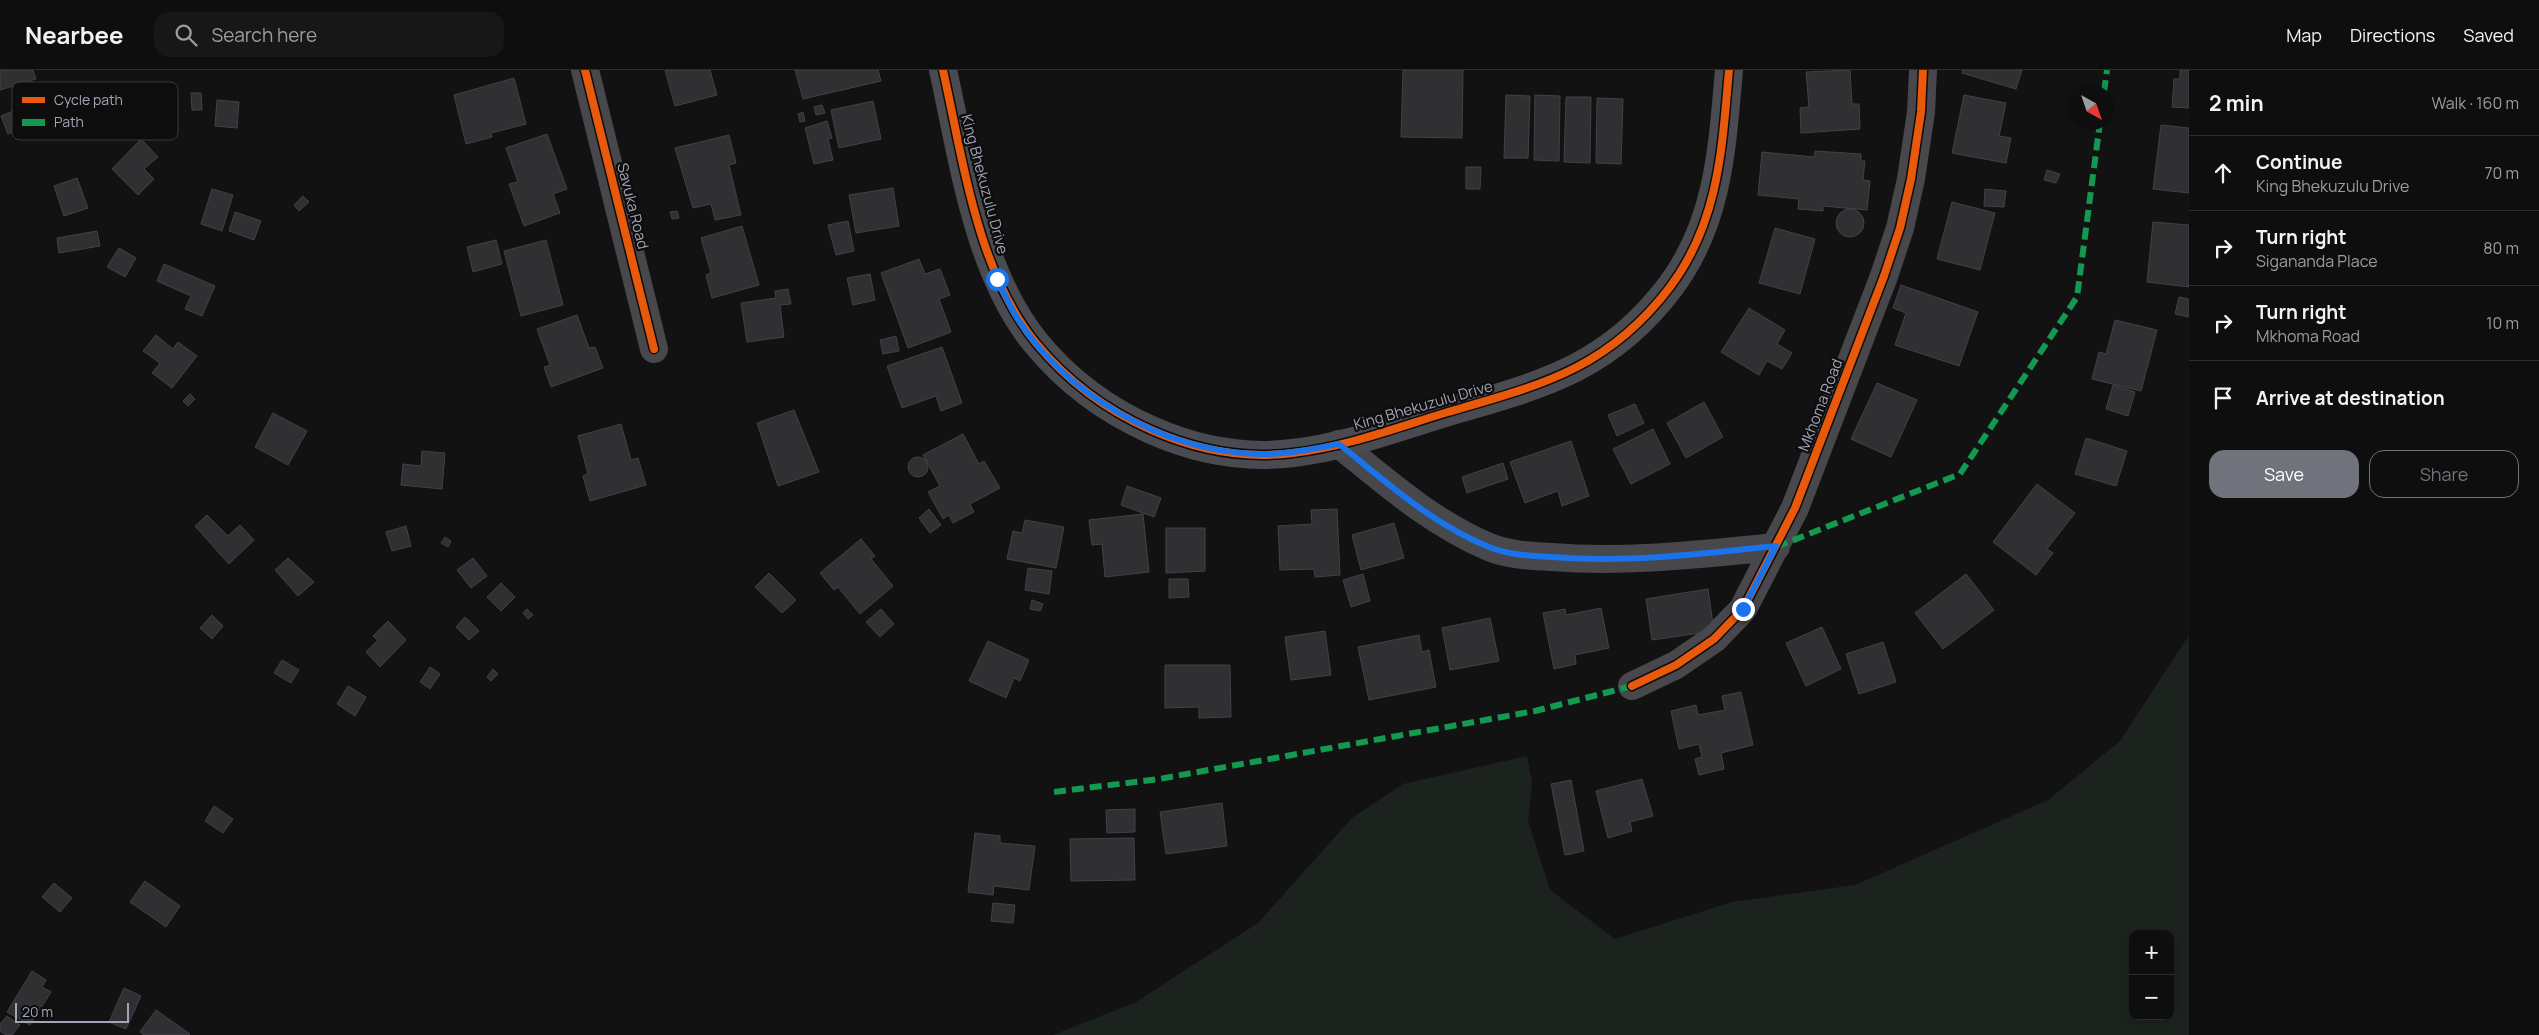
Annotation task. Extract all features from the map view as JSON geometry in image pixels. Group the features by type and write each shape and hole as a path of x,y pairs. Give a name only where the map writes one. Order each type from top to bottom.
{"street":[{"name":"Savuka Road","path":"585,70 654,349"},
{"name":"King Bhekuzulu Drive","path":"943,70 979,228 997,279 1014,313 1036,344 1073,380 1112,410 1157,433 1206,448 1256,454 1293,453 1339,444 1550,381 1585,364 1617,342 1646,316 1671,286 1691,253 1707,217 1718,179 1729,70"},
{"name":"Mkhoma Road","path":"1632,686 1676,665 1714,639 1743,609 1795,508 1884,276 1900,228 1911,179 1921,112 1924,70"},
{"path":"1339,444 1414,504 1456,531 1490,548 1526,556 1572,559 1664,558 1776,546"}],"shaded area":[{"path":"2189,635 2189,1035 1053,1035 1136,1002 1258,923 1352,818 1403,784 1527,756 1532,782 1528,821 1550,890 1615,939 1732,902 1855,885 2048,800 2120,741"}],"building":[{"path":"0,70 33,70 36,79 26,82 12,82 12,86 0,90"},
{"path":"665,70 710,70 717,95 675,106"},
{"path":"795,70 878,70 881,81 803,99"},
{"path":"1403,70 1463,70 1462,138 1401,137"},
{"path":"1850,70 1852,104 1859,104 1860,129 1801,133 1800,108 1809,107 1806,72"},
{"path":"1963,70 2022,70 2016,89 1962,73"},
{"path":"2180,70 2189,70 2189,108 2172,107 2174,79 2180,79"},
{"path":"514,78 526,124 491,133 492,137 466,144 454,95"},
{"path":"191,93 201,93 202,110 192,110"},
{"path":"1506,95 1530,96 1528,158 1504,158"},
{"path":"1535,95 1560,96 1559,161 1534,160"},
{"path":"1964,95 2006,103 1999,136 2011,138 2006,163 1952,153"},
{"path":"1566,97 1591,97 1590,163 1564,162"},
{"path":"1597,98 1623,99 1621,164 1596,163"},
{"path":"217,100 239,102 237,128 215,126"},
{"path":"873,101 881,139 839,148 831,110"},
{"path":"822,105 825,113 816,115 814,107"},
{"path":"12,111 12,132 8,134 1,116"},
{"path":"803,112 805,121 800,122 798,114"},
{"path":"827,121 832,138 828,139 833,160 814,164 805,128"},
{"path":"2161,125 2189,128 2189,193 2153,189"},
{"path":"547,134 567,189 553,194 560,213 524,226 509,184 518,182 506,148"},
{"path":"729,135 736,163 729,165 741,215 715,220 711,204 693,208 675,148"},
{"path":"140,140 158,157 144,169 154,179 138,195 112,169"},
{"path":"1815,151 1861,154 1861,161 1865,161 1863,180 1870,181 1867,210 1823,206 1823,211 1798,209 1799,199 1758,195 1762,152 1814,157"},
{"path":"1466,167 1481,167 1480,189 1466,189"},
{"path":"2047,170 2060,174 2056,183 2044,180"},
{"path":"77,178 88,208 64,216 54,186"},
{"path":"893,188 899,226 856,233 849,195"},
{"path":"212,189 233,195 222,231 201,224"},
{"path":"1985,189 2006,191 2004,207 1984,206"},
{"path":"303,196 309,202 299,211 294,205"},
{"path":"1952,202 1995,213 1980,270 1937,259"},
{"path":"1850,209 1860,213 1864,223 1860,233 1850,237 1840,233 1836,223 1840,213"},
{"path":"677,211 679,218 672,219 670,212"},
{"path":"235,212 261,221 254,240 229,231"},
{"path":"848,221 854,251 836,255 828,225"},
{"path":"2153,222 2189,225 2189,287 2147,282"},
{"path":"742,226 759,285 712,298 706,275 711,273 701,238"},
{"path":"1775,228 1815,239 1800,294 1759,283"},
{"path":"97,231 100,246 59,253 57,238"},
{"path":"496,240 502,264 473,272 467,247"},
{"path":"546,240 563,305 521,316 504,251"},
{"path":"119,248 136,258 125,277 107,267"},
{"path":"919,259 925,274 940,269 950,295 939,299 951,332 908,348 881,273"},
{"path":"164,264 215,286 202,316 185,309 191,296 157,281"},
{"path":"870,274 875,300 853,305 847,278"},
{"path":"1901,285 1978,312 1959,366 1895,345 1906,313 1893,308"},
{"path":"788,289 791,304 780,305 784,337 747,342 741,303 776,298 775,291"},
{"path":"2179,297 2189,299 2189,317 2175,314"},
{"path":"1749,308 1785,330 1777,344 1792,353 1782,369 1767,361 1759,375 1721,352"},
{"path":"577,315 589,348 595,347 603,368 551,387 544,367 550,365 537,329"},
{"path":"2115,320 2157,330 2141,391 2092,379 2099,352 2106,354"},
{"path":"156,335 173,349 178,342 197,356 172,388 152,373 160,363 143,351"},
{"path":"896,336 899,351 883,354 880,340"},
{"path":"942,347 962,403 941,411 936,396 902,408 887,366"},
{"path":"1877,383 1917,400 1891,457 1851,439"},
{"path":"2113,385 2135,392 2128,416 2106,409"},
{"path":"190,394 195,399 188,406 183,401"},
{"path":"1704,402 1723,437 1686,458 1667,423"},
{"path":"1635,404 1644,423 1617,436 1608,415"},
{"path":"794,410 819,472 778,486 757,423"},
{"path":"273,413 307,431 288,465 255,447"},
{"path":"621,424 631,460 638,458 646,485 590,501 583,476 588,474 578,436"},
{"path":"1653,429 1670,464 1631,484 1613,449"},
{"path":"963,434 979,464 984,461 1000,488 970,504 974,512 953,523 949,515 943,519 928,492 940,486 923,455"},
{"path":"2086,438 2127,451 2116,486 2075,474"},
{"path":"1571,441 1589,496 1562,506 1558,491 1525,503 1510,462"},
{"path":"422,451 445,453 442,489 401,485 403,464 421,466"},
{"path":"918,457 925,460 928,467 925,474 918,477 911,474 908,467 911,460"},
{"path":"1503,463 1508,479 1467,493 1462,477"},
{"path":"2037,484 2075,513 2047,549 2053,553 2036,575 1993,542"},
{"path":"1127,486 1161,498 1154,517 1121,505"},
{"path":"929,509 941,525 930,533 919,518"},
{"path":"1337,509 1340,575 1315,577 1314,569 1280,570 1278,526 1312,524 1311,510"},
{"path":"1143,514 1149,572 1105,577 1102,544 1092,545 1089,520"},
{"path":"207,515 228,536 240,525 254,540 229,564 195,526"},
{"path":"1025,520 1064,527 1056,568 1007,559 1013,531 1022,533"},
{"path":"1394,523 1404,558 1361,570 1352,535"},
{"path":"406,526 411,546 392,551 386,532"},
{"path":"1166,528 1205,528 1205,571 1166,573"},
{"path":"445,537 451,541 448,547 441,543"},
{"path":"861,539 875,556 871,559 893,586 860,614 838,587 834,590 820,573"},
{"path":"288,558 314,582 298,596 275,570"},
{"path":"473,558 487,576 471,588 457,570"},
{"path":"1028,568 1052,571 1049,594 1025,590"},
{"path":"769,573 796,600 782,613 755,587"},
{"path":"1363,574 1370,601 1351,607 1343,580"},
{"path":"1966,574 1994,610 1943,649 1915,613"},
{"path":"1169,579 1188,579 1189,597 1169,598"},
{"path":"501,583 515,597 501,611 487,597"},
{"path":"1708,589 1714,631 1652,640 1646,599"},
{"path":"1032,600 1043,604 1040,611 1030,609"},
{"path":"1601,608 1609,648 1575,655 1576,664 1554,669 1543,613 1565,609 1566,615"},
{"path":"527,609 533,615 528,619 523,613"},
{"path":"881,609 894,624 880,637 866,622"},
{"path":"212,615 223,626 212,639 200,628"},
{"path":"465,617 479,631 469,640 456,627"},
{"path":"1490,618 1499,661 1450,670 1442,628"},
{"path":"388,621 406,640 380,667 366,652 378,640 373,636"},
{"path":"1822,627 1841,669 1806,686 1786,643"},
{"path":"1325,631 1331,675 1291,680 1285,637"},
{"path":"1419,635 1422,652 1429,650 1436,687 1369,700 1358,647"},
{"path":"988,641 1029,660 1020,681 1014,678 1006,698 969,681"},
{"path":"1883,642 1896,682 1859,694 1846,654"},
{"path":"282,660 299,670 291,683 274,673"},
{"path":"1165,665 1230,665 1231,717 1199,718 1199,707 1165,708"},
{"path":"430,667 440,674 430,689 420,682"},
{"path":"493,669 498,674 491,681 487,677"},
{"path":"348,686 366,697 355,716 337,704"},
{"path":"1741,692 1753,745 1721,753 1724,769 1699,775 1695,759 1702,757 1699,744 1679,749 1671,711 1696,705 1698,715 1725,710 1722,696"},
{"path":"1642,779 1653,816 1630,822 1632,831 1608,838 1596,791"},
{"path":"1571,780 1584,851 1565,855 1551,784"},
{"path":"1222,803 1227,846 1166,854 1160,812"},
{"path":"214,806 233,819 223,833 205,821"},
{"path":"1135,809 1135,832 1107,833 1106,810"},
{"path":"975,833 1000,836 1000,843 1035,846 1029,890 994,886 993,895 968,892"},
{"path":"1134,838 1135,880 1071,881 1070,839"},
{"path":"145,881 180,906 166,927 130,902"},
{"path":"54,883 72,898 60,912 42,897"},
{"path":"993,903 1015,905 1013,923 991,921"},
{"path":"32,971 46,980 42,987 51,992 30,1025 7,1012"},
{"path":"124,988 141,996 126,1029 109,1022"},
{"path":"156,1010 190,1034 144,1035 140,1032"},
{"path":"7,1016 20,1025 12,1035 6,1035 0,1031 0,1024"}],"marked path":[{"path":"2105,85 2107,70"},
{"path":"1776,547 1960,474 2077,297 2099,130"},
{"path":"1054,792 1159,779 1535,711 1632,686"}],"cycle path":[{"path":"585,70 654,349"},
{"path":"943,70 966,177 986,248 999,282 1016,314 1036,343 1060,369 1088,393 1118,413 1151,430 1185,443 1221,451 1257,455 1293,453 1333,446 1513,393 1571,370 1597,355 1622,337 1646,315 1670,287 1699,237 1708,210 1720,156 1729,70"},
{"path":"1632,686 1676,665 1714,639 1743,609 1795,508 1884,276 1900,228 1911,179 1921,112 1923,70"}],"route":[{"path":"997,279 1014,313 1036,344 1073,380 1112,410 1157,433 1206,448 1256,454 1293,453 1339,444 1414,504 1456,531 1490,548 1526,556 1572,559 1664,558 1776,546 1743,609"}]}
